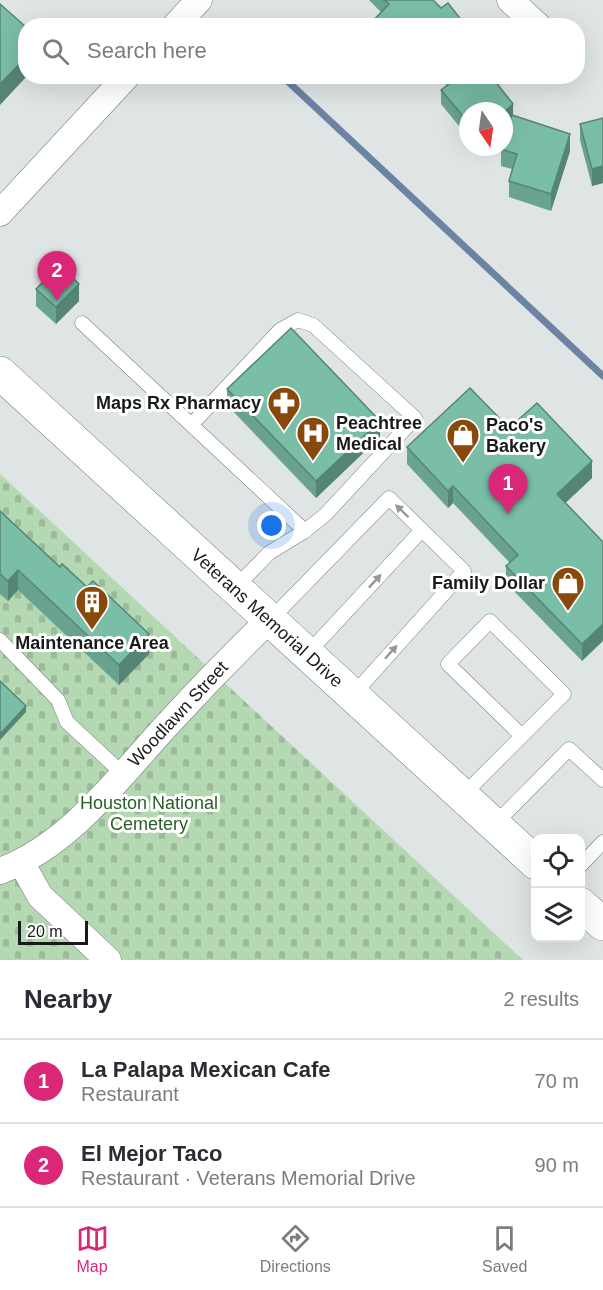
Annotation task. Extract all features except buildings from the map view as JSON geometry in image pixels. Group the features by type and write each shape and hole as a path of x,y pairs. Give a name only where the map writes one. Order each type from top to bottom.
{"main road":[{"name":"Veterans Memorial Drive","path":"0,373 531,858"},
{"path":"585,908 603,924"}],"street":[{"path":"182,18 199,0"},
{"path":"510,0 529,18"},
{"path":"3,203 120,84"},
{"name":"Woodlawn Street","path":"11,866 74,825 214,674 269,620"},
{"path":"11,866 108,960"}],"lane":[{"path":"192,424 280,330 298,320 313,325 415,418 326,515 269,553 235,588"},
{"path":"82,323 305,531"},
{"path":"269,620 389,498 464,571 352,696"},
{"path":"307,654 422,530"},
{"path":"462,796 522,736 564,694 490,621 448,664 522,736"},
{"path":"0,640 58,700 66,722 123,774"},
{"path":"494,825 569,749 603,780"},
{"path":"585,861 603,842"}],"green space":[{"name":"Houston National Cemetery","path":"0,474 523,960 0,960"}],"waterway":[{"path":"291,84 603,376"}],"place":[{"name":"El Mejor Taco","path":"57,301"},
{"name":"Maps Rx Pharmacy","path":"284,432"},
{"name":"Peachtree Medical","path":"313,462"},
{"name":"Paco's Bakery","path":"463,464"},
{"name":"La Palapa Mexican Cafe","path":"508,514"},
{"name":"Family Dollar","path":"568,612"},
{"name":"Maintenance Area","path":"92,631"}]}
